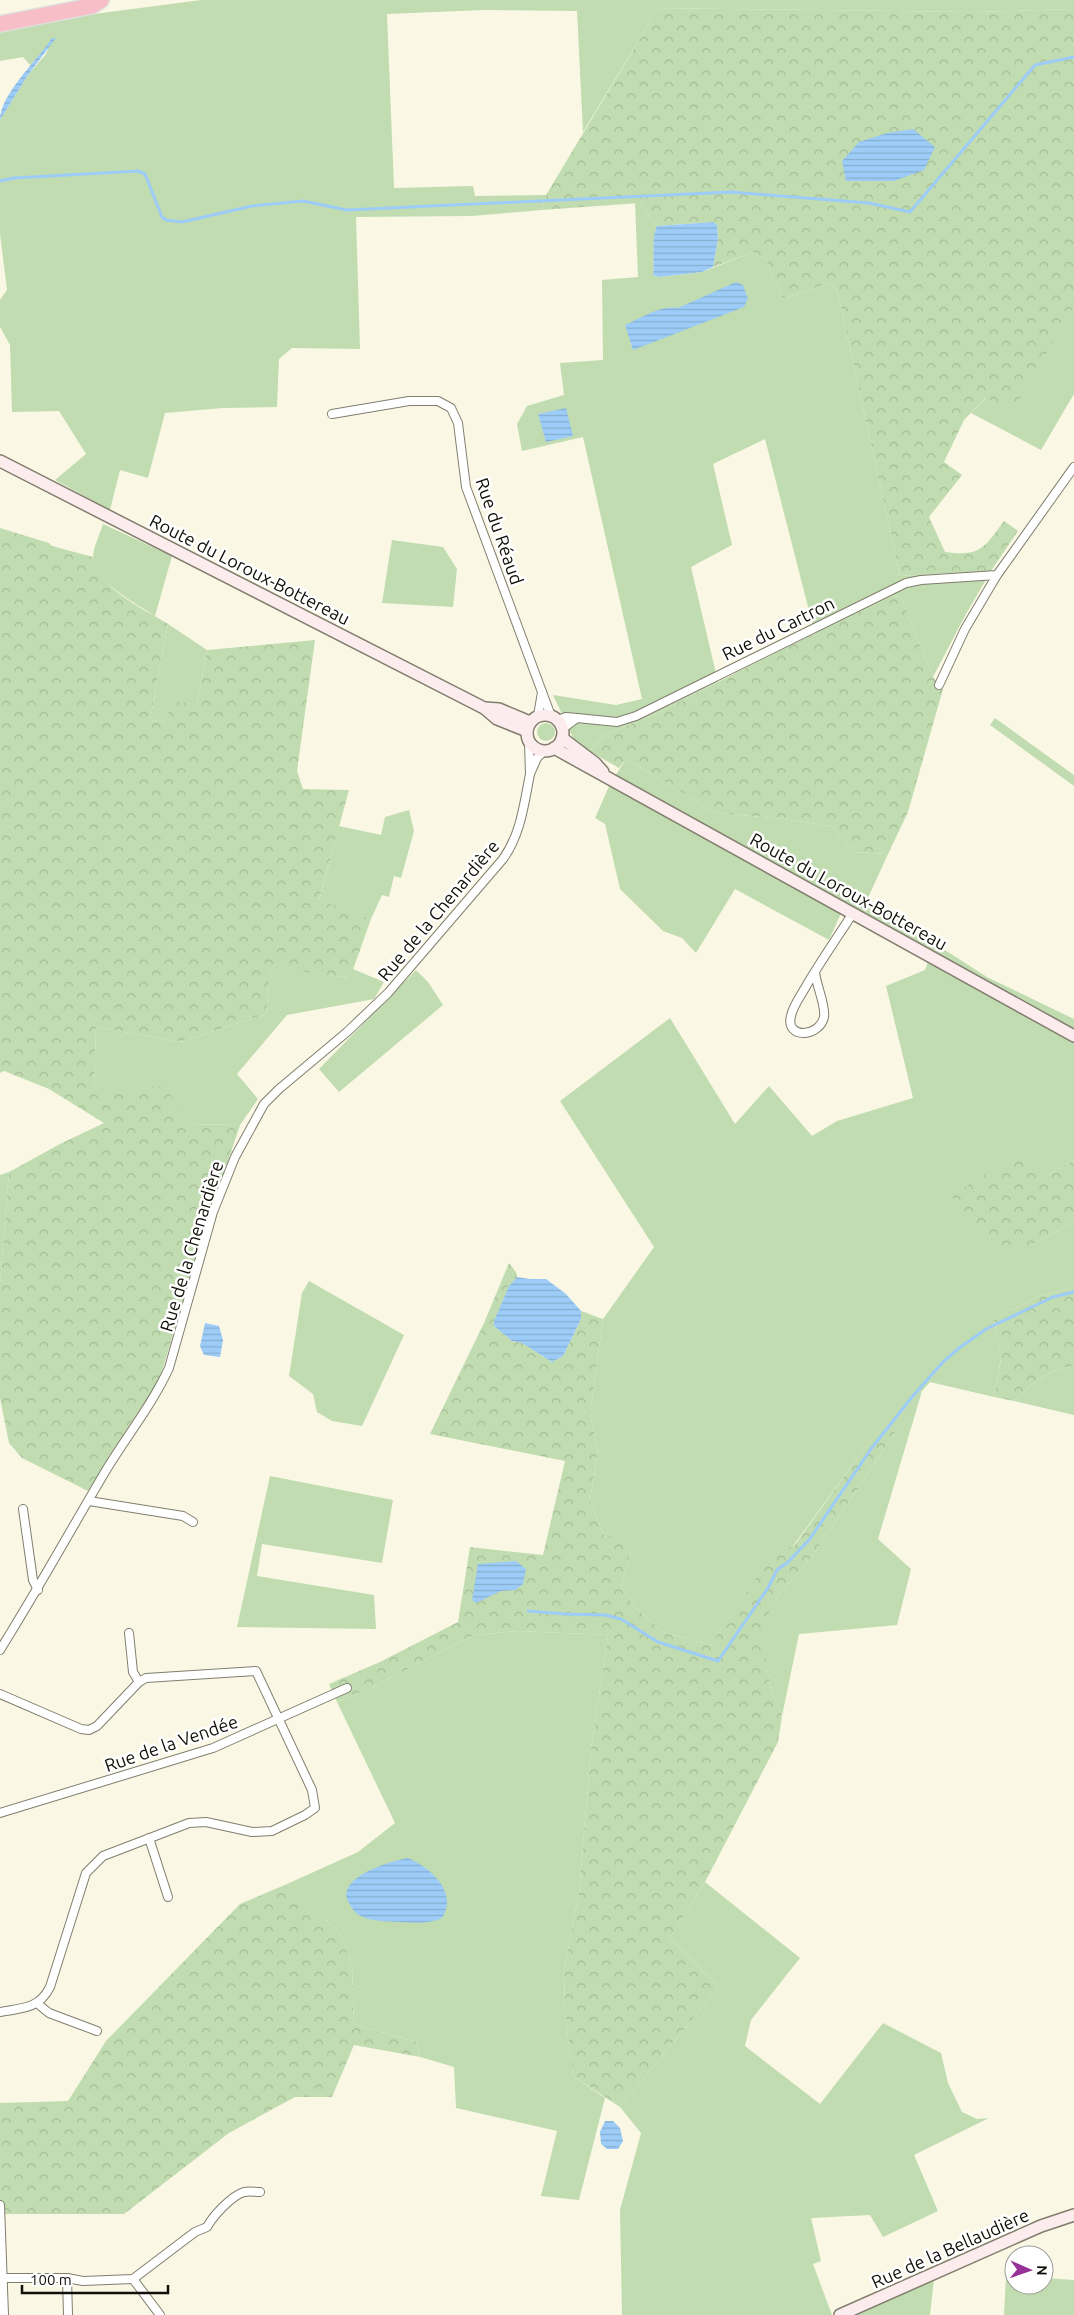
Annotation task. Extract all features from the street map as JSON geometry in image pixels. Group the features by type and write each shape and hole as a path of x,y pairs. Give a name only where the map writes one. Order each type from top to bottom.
{"highway":[{"path":"0,14 78,0"},
{"path":"0,24 92,6 101,0"}],"main road":[{"name":"Route du Loroux-Bottereau","path":"0,461 484,708 497,719 531,728 538,750 549,749 607,776 1074,1036"},
{"name":"Route du Loroux-Bottereau","path":"558,726 607,776"},
{"path":"531,728 558,726 549,749"},
{"name":"Rue de la Bellaudière","path":"840,2315 1041,2226 1074,2215"}],"street":[{"name":"Rue du Réaud","path":"332,414 409,401 438,401 451,408 458,423 466,488 542,692 558,726"},
{"path":"939,685 969,622 997,575 1074,467"},
{"name":"Rue du Cartron","path":"558,726 578,718 617,722 636,716 906,583 921,580 997,575"},
{"name":"Rue du Réaud","path":"531,728 542,692"},
{"name":"Rue de la Chenardière","path":"0,1650 38,1590 89,1501 161,1386 170,1368 213,1212 235,1157 264,1104 278,1089 347,1032 388,993 512,847 521,821 530,774 531,728"},
{"name":"Rue de la Chenardière","path":"530,774 537,758 549,749"},
{"path":"814,972 824,1017 820,1026 810,1033 801,1033 793,1030 790,1024 791,1016 814,972 853,913"},
{"path":"89,1501 182,1516 193,1522"},
{"path":"23,1509 33,1580 38,1590"},
{"path":"129,1633 133,1672 139,1682"},
{"path":"0,1694 81,1729 89,1730 97,1726 139,1682 146,1678 256,1670 312,1790 315,1808 306,1815 272,1831 252,1832 206,1822 189,1823 103,1856 86,1873 50,1987 45,1997 38,2004 0,2012"},
{"name":"Rue de la Vendée","path":"0,1813 213,1748 347,1688"},
{"path":"149,1838 168,1897"},
{"path":"38,2004 49,2013 97,2032"},
{"path":"2,2278 67,2278 83,2281 133,2279 195,2232 207,2228 213,2216 240,2195 245,2192 260,2192"},
{"path":"0,2205 4,2315"},
{"path":"67,2278 68,2315"},
{"path":"133,2279 160,2315"}],"green space":[{"path":"201,0 1074,0 1074,9 973,12 653,8 650,22 583,132 577,11 484,10 387,14 394,188 473,186 475,196 546,195 542,210 472,216 356,217 360,349 292,348 279,359 277,407 223,408 165,413 148,478 120,470 110,510 55,480 86,454 59,411 12,412 10,345 0,327 0,300 7,290 0,234 0,120 28,75 46,54 52,39 43,53 30,65 23,57 0,61 0,31 56,19"},
{"path":"652,8 973,12 1074,9 1074,307 1014,409 985,398 964,420 944,462 962,475 929,517 945,552 974,552 986,544 1004,521 1018,531 991,571 900,576 837,289 829,283 783,299 766,260 753,252 713,267 718,239 717,225 713,222 657,226 640,203 542,210 546,195 650,22"},
{"path":"635,203 640,203 657,226 655,231 653,275 659,277 702,272 753,252 766,260 783,299 829,283 837,289 900,576 991,571 933,677 901,597 892,596 815,634 765,439 713,464 732,545 691,567 718,682 650,717 606,734 589,751 574,740 553,695 616,705 642,699 583,437 522,451 517,424 527,406 564,395 560,363 603,360 602,280 638,277"},
{"path":"1074,307 1074,394 1041,450 971,413"},
{"path":"103,524 172,556 155,616 118,592 101,576 96,567 93,554"},
{"path":"0,528 49,543 52,546 93,557 97,569 113,588 134,604 168,624 150,720 166,722 172,701 197,705 207,650 315,640 297,771 303,789 349,790 319,900 371,919 350,978 271,968 266,1014 181,1042 96,1027 94,1092 167,1086 184,1124 240,1125 197,1254 160,1378 88,1491 22,1458 9,1443 0,1398 0,1284 9,1172 60,1144 104,1123 49,1089 4,1071 0,1073"},
{"path":"392,540 443,547 457,569 453,607 382,603"},
{"path":"892,596 901,597 933,677 943,689 908,812 888,854 854,852 831,826 783,819 716,813 626,759 619,768 589,751 606,734 650,717"},
{"path":"168,624 207,650 197,705 166,722 150,720"},
{"path":"995,718 1074,775 1074,786 990,725"},
{"path":"546,723 552,726 555,732 552,738 546,741 540,738 537,732 540,726"},
{"path":"626,759 716,813 783,819 831,826 854,852 888,854 867,900 987,977 1074,1019 1074,1160 1047,1176 1030,1246 1074,1222 1074,1287 1036,1297 994,1320 1001,1358 994,1397 930,1382 922,1391 878,1539 911,1569 897,1625 799,1634 782,1716 770,1686 760,1628 777,1597 814,1554 895,1433 885,1424 861,1453 793,1546 776,1550 710,1645 663,1632 635,1607 621,1587 631,1551 605,1538 590,1501 598,1450 590,1414 603,1319 654,1247 560,1101 670,1018 735,1124 769,1086 812,1136 837,1121 913,1098 886,986 925,970 928,962 842,911 829,940 735,889 696,953 682,938 663,931 620,889 605,824 595,818 610,784"},
{"path":"409,810 414,831 401,878 394,876 389,897 382,895 371,919 319,901 339,826 381,835 385,817"},
{"path":"271,967 349,978 353,969 384,982 374,999 287,1015 237,1074 258,1099 240,1125 184,1124 94,1092 96,1027 181,1042 266,1014"},
{"path":"416,970 428,982 443,1005 339,1092 319,1069"},
{"path":"1016,1155 1047,1176 1074,1160 1074,1222 1030,1246 995,1246 951,1196"},
{"path":"9,1172 0,1284 0,1175"},
{"path":"509,1263 516,1272 517,1277 509,1286 494,1326 512,1341 522,1343 552,1362 563,1356 581,1319 581,1311 603,1319 590,1414 598,1450 590,1501 605,1538 614,1534 631,1551 621,1587 635,1607 663,1632 710,1645 776,1549 794,1546 861,1453 885,1424 895,1433 814,1554 777,1597 761,1628 770,1686 782,1716 778,1742 705,1882 670,1938 719,1987 620,2107 573,2076 565,2014 564,1970 579,1893 591,1749 608,1635 519,1631 474,1635 373,1687 337,1702 329,1684 380,1662 458,1622 470,1547 543,1555 565,1461 430,1434 484,1323"},
{"path":"309,1281 404,1335 362,1426 332,1421 317,1412 313,1394 289,1376 302,1293"},
{"path":"1074,1287 1074,1366 1049,1373 1034,1383 1014,1401 994,1397 1001,1359 994,1320 1036,1297"},
{"path":"1074,1366 1074,1415 1014,1401 1034,1383 1049,1373"},
{"path":"270,1476 393,1500 382,1563 262,1544 257,1576 374,1595 376,1629 237,1627"},
{"path":"519,1631 608,1635 591,1749 579,1893 564,1970 565,2014 573,2076 605,2098 579,2200 541,2196 557,2131 456,2108 454,2067 420,2057 416,2042 354,2024 352,1965 340,1933 287,1884 358,1852 395,1823 337,1702 373,1687 474,1635"},
{"path":"705,1882 800,1958 751,2020 745,2046 820,2104 883,2023 941,2053 948,2083 962,2112 977,2119 989,2118 914,2155 938,2211 883,2237 870,2215 811,2218 821,2261 813,2264 832,2315 622,2315 620,2210 641,2133 620,2107 719,1987 670,1938"},
{"path":"287,1884 340,1933 352,1965 354,2024 416,2042 420,2057 354,2045 332,2097 295,2097 229,2133 124,2214 0,2214 0,2103 68,2101 106,2041 240,1904"},
{"path":"934,2279 930,2315 851,2315"},
{"path":"1054,2279 1074,2280 1074,2315 1004,2315 1005,2295 1054,2295"}],"water":[{"path":"52,38 56,38 28,75 0,120 6,99"},
{"path":"913,129 935,147 924,170 894,181 846,181 842,161 859,142 887,133"},
{"path":"713,222 717,225 718,239 713,267 702,272 659,277 653,275 654,237 657,226"},
{"path":"736,282 743,285 748,299 744,307 633,350 625,325 658,310 678,308"},
{"path":"566,408 573,436 546,442 538,414"},
{"path":"517,1277 546,1279 566,1294 581,1311 581,1319 563,1356 552,1362 522,1343 512,1341 494,1326 494,1321 509,1286"},
{"path":"205,1323 219,1326 223,1340 220,1357 204,1355 200,1346"},
{"path":"516,1561 526,1569 523,1584 515,1590 501,1591 476,1603 472,1600 478,1564"},
{"path":"408,1858 433,1874 445,1890 447,1899 446,1909 442,1918 422,1923 385,1921 368,1919 353,1910 346,1894 349,1886 356,1879 377,1867"},
{"path":"605,2121 613,2121 620,2128 623,2141 618,2149 607,2149 601,2144 600,2132"}],"waterway":[{"path":"0,181 14,178 138,171 145,174 162,217 166,220 182,222 252,206 303,201 347,210 731,192 869,203 910,212 1035,65 1074,57"},
{"path":"528,1611 605,1615 621,1619 658,1642 718,1661 768,1588 777,1570 788,1562 809,1540 871,1449 912,1397 943,1362 986,1329 1053,1297 1074,1292"}]}
